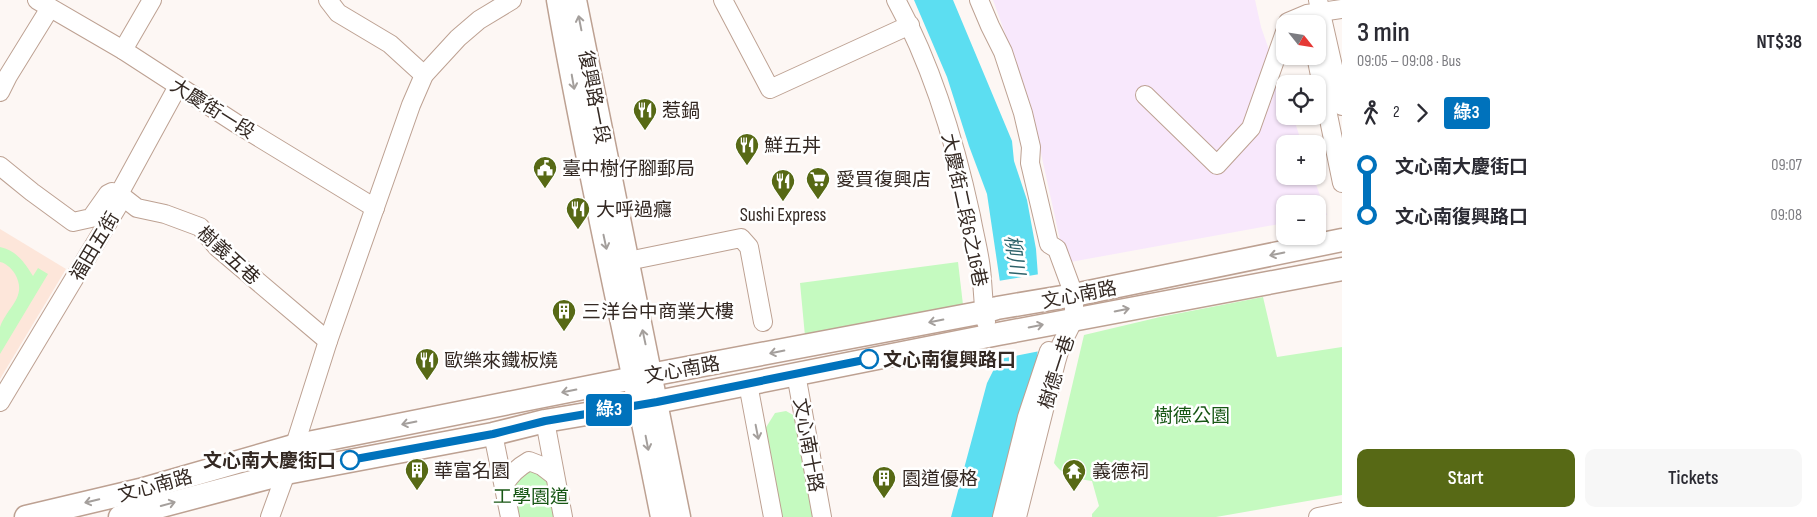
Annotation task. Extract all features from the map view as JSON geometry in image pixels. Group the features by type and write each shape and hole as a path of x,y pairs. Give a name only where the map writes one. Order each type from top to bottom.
{"main road":[{"name":"復興路一段","path":"558,0 576,102 643,377 662,517"},
{"name":"復興路一段","path":"575,0 628,261 643,377"},
{"name":"文心南路","path":"26,517 140,490 293,446 1074,295 1342,240"},
{"name":"文心南路","path":"120,517 286,472 493,434 545,421 748,384 1074,319 1342,269"},
{"name":"復興路一段","path":"648,403 679,517"}],"street":[{"path":"123,50 152,0"},
{"path":"328,0 338,13 390,44 424,75"},
{"path":"270,517 328,341 411,105 424,75 458,38 479,20 512,0"},
{"path":"723,0 770,89 910,25"},
{"name":"大慶街二段6之16巷","path":"896,0 910,25 941,106 960,163 991,310 993,335"},
{"path":"979,0 1003,52 1023,113 1031,147 1030,163 1049,244 1057,249 1074,295 1074,319"},
{"path":"0,92 44,4"},
{"name":"大慶街一段","path":"44,4 123,50 375,208"},
{"path":"1342,9 1311,10 1342,106"},
{"path":"1145,95 1217,165 1252,128 1276,58"},
{"path":"1318,65 1342,182"},
{"name":"福田五街","path":"0,402 119,204 119,194 178,86"},
{"path":"0,166 73,222 91,218 108,194 112,192 119,194"},
{"name":"樹義五巷","path":"119,194 137,208 172,216 200,226 218,247 328,341"},
{"path":"628,261 741,238 749,247 763,322"},
{"name":"樹德一巷","path":"1002,517 1027,417 1047,354 1074,319"},
{"name":"樹德一巷","path":"1017,517 1061,344 1074,319"},
{"name":"文心南十路","path":"796,374 821,511"},
{"path":"748,384 773,517"},
{"path":"545,421 563,517"},
{"path":"493,434 510,517"},
{"path":"504,485 517,468 529,461 542,466 555,476"},
{"path":"120,517 140,490"},
{"path":"821,511 835,517"},
{"path":"1318,517 1342,512"}],"shaded area":[{"path":"993,0 1255,0 1261,27 1278,75 1276,75 1276,125 1296,125 1299,135 1276,135 1276,185 1316,185 1320,195 1276,195 1276,225 1065,263 1030,103"},
{"path":"0,229 66,269 0,379"}],"green space":[{"path":"0,247 16,254 33,276 38,268 48,274 0,354 0,327 18,296 19,289 15,274 8,266 0,262"},
{"path":"958,262 963,305 805,336 800,283"},
{"name":"樹德公園","path":"1263,297 1277,357 1342,347 1342,495 1216,517 1092,517 1092,514 1099,506 1092,481 1075,478 1066,474 1054,463 1084,335 1160,317"},
{"path":"786,411 795,416 813,517 782,517 765,429 775,413"},
{"name":"工學園道","path":"532,467 546,475 556,517 515,517 512,481"}],"water":[{"name":"柳川","path":"914,0 953,0 1012,141 1014,161 1027,200 1036,249 1041,317 1036,369 997,517 951,517 987,383 1006,336 987,194 969,146 947,77"}],"pier":[{"path":"1040,274 1043,317 1040,351 995,360 1004,336 998,281"}],"bus line":[{"name":"綠3","path":"350,460 493,434 545,421 657,402 869,359"}],"place":[{"name":"惹鍋","path":"645,131"},
{"name":"鮮五丼","path":"747,166"},
{"name":"臺中樹仔腳郵局","path":"545,189"},
{"name":"愛買復興店","path":"818,200"},
{"name":"Sushi Express","path":"783,202"},
{"name":"大呼過癮","path":"578,230"},
{"name":"三洋台中商業大樓","path":"564,332"},
{"name":"文心南復興路口","path":"869,359"},
{"name":"歐樂來鐵板燒","path":"427,381"},
{"name":"文心南大慶街口","path":"350,460"},
{"name":"華富名園","path":"417,491"},
{"name":"義德祠","path":"1074,492"},
{"name":"園道優格","path":"884,499"}]}
